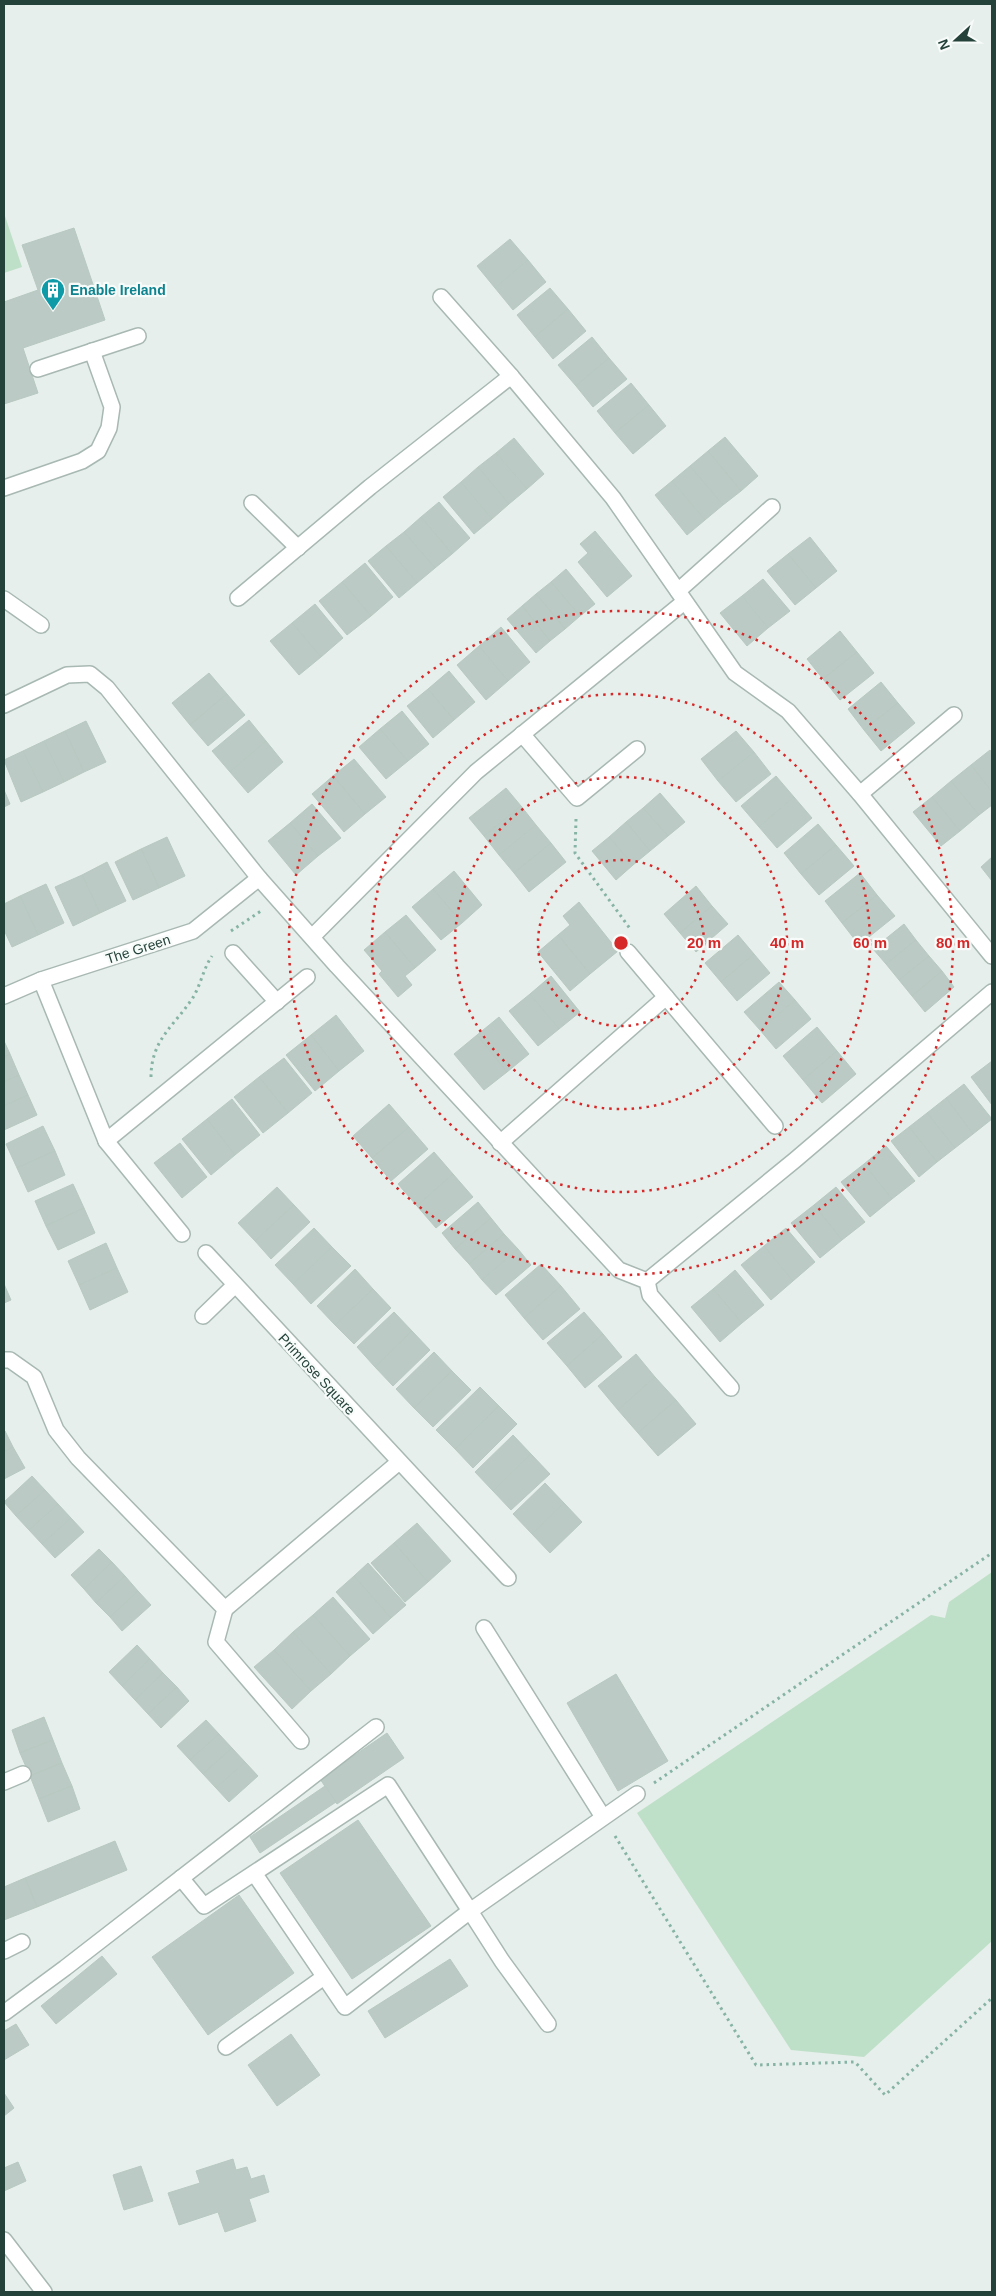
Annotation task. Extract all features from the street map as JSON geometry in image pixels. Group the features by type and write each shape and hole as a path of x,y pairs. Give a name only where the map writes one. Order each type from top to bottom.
{"street":[{"path":"441,297 511,376 613,498 734,673 788,711 860,794 992,956"},
{"path":"38,369 138,336"},
{"path":"4,488 82,461 98,451 109,428 112,407 92,351"},
{"path":"238,598 370,487 511,376"},
{"path":"252,503 298,548"},
{"path":"312,937 476,772 681,596 772,507"},
{"path":"4,599 41,625"},
{"path":"4,705 67,675 90,674 107,688 259,878 312,937 619,1270 647,1281"},
{"path":"860,794 954,715"},
{"path":"522,734 577,798 637,749"},
{"name":"The Green","path":"4,996 41,980 193,932 259,878"},
{"path":"628,952 775,1126"},
{"path":"233,953 276,1002"},
{"path":"106,1141 306,977"},
{"path":"41,980 106,1141 182,1234"},
{"path":"647,1281 795,1160 992,992"},
{"path":"500,1143 666,997"},
{"name":"Primrose Square","path":"206,1253 398,1462 508,1578"},
{"path":"647,1281 650,1295 731,1388"},
{"path":"203,1316 235,1285"},
{"path":"4,1360 10,1360 34,1377 56,1430 78,1458 225,1609"},
{"path":"302,1741 216,1642 225,1609 398,1462"},
{"path":"484,1628 603,1817"},
{"path":"4,2013 376,1727"},
{"path":"4,1782 23,1774"},
{"path":"181,1878 204,1906 388,1785 502,1962 548,2024"},
{"path":"254,1874 345,2007 470,1911 637,1794"},
{"path":"4,1951 22,1942"},
{"path":"226,2047 324,1977"},
{"path":"4,2240 44,2292"}],"path":[{"path":"577,798 574,852 640,942 628,952"},
{"path":"227,936 261,910 244,890"},
{"path":"152,1105 151,1062 163,1035 193,998 201,982 205,966 214,953"},
{"path":"637,1794 992,1553"},
{"path":"603,1817 756,2065 855,2062 885,2095 992,1998"}],"green space":[{"path":"4,213 22,267 4,273"},
{"path":"992,1572 992,1941 864,2057 791,2050 637,1813 931,1615 945,1618 949,1602"}],"building":[{"name":"Enable Ireland","path":"74,228 105,320 23,348 38,393 4,404 4,302 38,290 22,245"},
{"path":"510,239 528,260 495,288 477,266"},
{"path":"528,260 546,282 513,310 495,288"},
{"path":"550,288 568,309 535,337 517,315"},
{"path":"568,309 586,331 553,359 535,337"},
{"path":"592,337 609,358 576,386 558,365"},
{"path":"609,358 627,379 593,407 576,386"},
{"path":"631,383 649,405 615,433 597,411"},
{"path":"649,405 666,426 633,454 615,433"},
{"path":"725,437 758,476 741,491 708,451"},
{"path":"514,438 544,474 527,489 496,453"},
{"path":"708,451 741,491 723,505 690,466"},
{"path":"496,453 527,489 509,504 478,467"},
{"path":"690,466 723,505 705,520 672,481"},
{"path":"478,467 509,504 492,519 461,482"},
{"path":"672,481 705,520 687,535 655,495"},
{"path":"461,482 492,519 474,534 443,497"},
{"path":"439,502 470,538 452,554 421,517"},
{"path":"421,517 452,554 435,568 404,532"},
{"path":"595,531 632,576 607,597 578,562 588,553 580,544"},
{"path":"404,532 435,568 417,583 386,546"},
{"path":"810,537 837,571 816,588 788,554"},
{"path":"386,546 417,583 399,598 368,561"},
{"path":"788,554 816,588 795,605 767,571"},
{"path":"365,563 393,597 371,616 342,582"},
{"path":"566,569 595,604 580,616 551,582"},
{"path":"763,579 790,611 768,628 742,596"},
{"path":"342,582 371,616 347,635 319,601"},
{"path":"551,582 580,616 565,629 536,594"},
{"path":"536,594 565,629 550,641 522,606"},
{"path":"742,596 768,628 747,646 720,613"},
{"path":"315,604 343,638 321,657 292,623"},
{"path":"522,606 550,641 536,653 507,619"},
{"path":"292,623 321,657 299,675 270,641"},
{"path":"501,627 530,662 508,681 479,646"},
{"path":"840,631 857,652 823,679 807,659"},
{"path":"479,646 508,681 486,700 457,665"},
{"path":"857,652 874,673 840,700 823,679"},
{"path":"449,671 475,702 454,720 428,689"},
{"path":"209,673 227,694 190,725 172,703"},
{"path":"881,682 898,703 864,730 848,709"},
{"path":"428,689 454,720 433,738 407,706"},
{"path":"227,694 245,715 208,746 190,725"},
{"path":"898,703 915,723 881,751 864,730"},
{"path":"402,711 429,744 408,761 380,729"},
{"path":"249,720 266,741 230,772 212,751"},
{"path":"86,721 106,762 84,772 65,731"},
{"path":"380,729 408,761 386,779 359,747"},
{"path":"65,731 84,772 64,782 44,741"},
{"path":"736,731 754,752 718,781 701,759"},
{"path":"44,741 64,782 43,792 23,751"},
{"path":"266,741 283,762 248,793 230,772"},
{"path":"990,750 992,753 992,792 971,765"},
{"path":"23,751 43,792 21,802 4,760"},
{"path":"754,752 771,774 736,802 718,781"},
{"path":"354,759 386,797 365,814 333,776"},
{"path":"971,765 992,792 992,805 979,815 951,781"},
{"path":"333,776 365,814 344,832 312,794"},
{"path":"776,776 794,797 759,827 741,806"},
{"path":"951,781 979,815 960,831 932,797"},
{"path":"506,788 521,806 484,836 469,818"},
{"path":"4,790 10,804 4,807"},
{"path":"660,793 685,822 668,836 643,808"},
{"path":"794,797 812,818 777,848 759,827"},
{"path":"932,797 960,831 941,846 913,812"},
{"path":"312,804 341,838 318,856 290,823"},
{"path":"521,806 536,825 499,855 484,836"},
{"path":"643,808 668,836 650,851 626,822"},
{"path":"626,822 650,851 633,865 609,837"},
{"path":"290,823 318,856 296,875 268,841"},
{"path":"818,824 836,845 801,874 784,853"},
{"path":"536,825 551,843 514,873 499,855"},
{"path":"167,837 185,876 159,888 141,849"},
{"path":"609,837 633,865 616,880 592,851"},
{"path":"551,843 566,862 529,892 514,873"},
{"path":"836,845 854,866 819,895 801,874"},
{"path":"141,849 159,888 133,900 115,862"},
{"path":"992,857 992,881 981,867"},
{"path":"107,862 126,901 100,913 82,875"},
{"path":"454,871 482,905 462,923 433,889"},
{"path":"860,873 877,895 842,923 825,901"},
{"path":"82,875 100,913 73,926 55,887"},
{"path":"46,884 64,923 38,935 20,896"},
{"path":"696,886 712,906 680,933 664,914"},
{"path":"433,889 462,923 441,940 412,907"},
{"path":"877,895 895,916 859,945 842,923"},
{"path":"20,896 38,935 12,947 4,930 4,904"},
{"path":"579,902 618,951 590,974 558,935 570,925 563,916"},
{"path":"712,906 728,924 696,952 680,933"},
{"path":"406,915 436,950 415,968 385,932"},
{"path":"904,924 916,940 886,964 873,949"},
{"path":"385,932 415,968 405,976 412,985 398,997 379,974 382,971 364,950"},
{"path":"558,935 590,974 570,991 538,952"},
{"path":"738,935 754,954 721,982 705,963"},
{"path":"916,940 929,956 899,980 886,964"},
{"path":"754,954 770,973 737,1001 721,982"},
{"path":"929,956 942,971 912,996 899,980"},
{"path":"942,971 954,987 925,1012 912,996"},
{"path":"551,976 580,1012 559,1029 530,994"},
{"path":"779,982 795,1000 760,1030 744,1012"},
{"path":"530,994 559,1029 538,1046 509,1011"},
{"path":"795,1000 811,1019 776,1049 760,1030"},
{"path":"336,1015 364,1051 339,1071 311,1035"},
{"path":"499,1017 529,1054 507,1072 477,1035"},
{"path":"817,1027 837,1051 803,1080 783,1056"},
{"path":"311,1035 339,1071 315,1091 286,1055"},
{"path":"477,1035 507,1072 484,1090 454,1054"},
{"path":"4,1041 10,1054 4,1057"},
{"path":"837,1051 856,1074 822,1103 803,1080"},
{"path":"10,1054 19,1075 4,1082 4,1057"},
{"path":"284,1058 312,1093 288,1113 259,1077"},
{"path":"992,1061 992,1105 971,1077"},
{"path":"19,1075 28,1095 4,1106 4,1082"},
{"path":"259,1077 288,1113 263,1133 234,1097"},
{"path":"964,1084 992,1119 973,1134 946,1098"},
{"path":"28,1095 37,1115 4,1130 4,1106"},
{"path":"946,1098 973,1134 955,1148 927,1113"},
{"path":"232,1099 260,1135 235,1155 207,1119"},
{"path":"389,1104 409,1127 372,1158 353,1136"},
{"path":"927,1113 955,1148 937,1162 909,1127"},
{"path":"207,1119 235,1155 211,1175 182,1139"},
{"path":"43,1126 55,1151 17,1168 6,1144"},
{"path":"409,1127 428,1149 391,1181 372,1158"},
{"path":"909,1127 937,1162 919,1177 891,1141"},
{"path":"180,1143 207,1177 182,1198 154,1163"},
{"path":"886,1146 915,1181 892,1199 864,1164"},
{"path":"55,1151 65,1175 28,1192 17,1168"},
{"path":"434,1152 453,1174 417,1206 398,1184"},
{"path":"864,1164 892,1199 870,1217 841,1182"},
{"path":"453,1174 473,1197 436,1228 417,1206"},
{"path":"73,1184 84,1208 46,1226 35,1201"},
{"path":"277,1187 294,1205 255,1241 238,1223"},
{"path":"836,1187 865,1222 842,1240 814,1205"},
{"path":"478,1202 491,1218 455,1249 442,1233"},
{"path":"294,1205 310,1222 271,1259 255,1241"},
{"path":"814,1205 842,1240 820,1258 791,1223"},
{"path":"84,1208 95,1233 58,1250 46,1226"},
{"path":"491,1218 504,1234 469,1264 455,1249"},
{"path":"314,1228 332,1247 293,1284 275,1265"},
{"path":"786,1228 815,1262 793,1281 764,1246"},
{"path":"504,1234 518,1249 482,1280 469,1264"},
{"path":"106,1243 117,1268 79,1285 68,1261"},
{"path":"764,1246 793,1281 771,1300 741,1265"},
{"path":"332,1247 351,1266 311,1304 293,1284"},
{"path":"518,1249 531,1265 496,1295 482,1280"},
{"path":"541,1264 561,1286 524,1318 505,1295"},
{"path":"117,1268 128,1292 90,1310 79,1285"},
{"path":"355,1269 373,1289 335,1325 317,1306"},
{"path":"735,1270 764,1305 742,1323 713,1289"},
{"path":"4,1284 11,1300 4,1303"},
{"path":"561,1286 580,1309 543,1340 524,1318"},
{"path":"373,1289 391,1308 354,1344 335,1325"},
{"path":"713,1289 742,1323 720,1342 691,1307"},
{"path":"394,1312 412,1331 375,1367 357,1347"},
{"path":"584,1312 603,1334 567,1366 547,1343"},
{"path":"412,1331 430,1350 393,1386 375,1367"},
{"path":"603,1334 622,1357 585,1388 567,1366"},
{"path":"434,1352 452,1371 414,1408 396,1389"},
{"path":"636,1354 655,1377 618,1410 598,1386"},
{"path":"452,1371 471,1390 433,1427 414,1408"},
{"path":"655,1377 676,1400 638,1433 618,1410"},
{"path":"480,1387 499,1406 455,1449 436,1430"},
{"path":"676,1400 696,1424 658,1456 638,1433"},
{"path":"499,1406 517,1424 473,1468 455,1449"},
{"path":"4,1432 13,1447 4,1452"},
{"path":"513,1435 531,1454 493,1491 475,1472"},
{"path":"13,1447 25,1468 4,1479 4,1452"},
{"path":"531,1454 550,1474 511,1510 493,1491"},
{"path":"32,1476 45,1490 16,1516 4,1502"},
{"path":"545,1483 564,1503 532,1534 513,1514"},
{"path":"45,1490 58,1504 29,1530 16,1516"},
{"path":"564,1503 582,1522 550,1553 532,1534"},
{"path":"58,1504 71,1518 42,1544 29,1530"},
{"path":"71,1518 84,1532 55,1558 42,1544"},
{"path":"417,1523 451,1561 428,1582 394,1543"},
{"path":"394,1543 428,1582 405,1602 371,1563"},
{"path":"99,1549 112,1562 84,1589 71,1575"},
{"path":"112,1562 125,1576 96,1603 84,1589"},
{"path":"368,1563 406,1605 391,1618 354,1576"},
{"path":"125,1576 138,1591 110,1617 96,1603"},
{"path":"354,1576 391,1618 373,1634 336,1592"},
{"path":"138,1591 151,1605 122,1631 110,1617"},
{"path":"333,1597 370,1639 350,1656 313,1615"},
{"path":"313,1615 350,1656 331,1674 293,1632"},
{"path":"293,1632 331,1674 311,1691 274,1650"},
{"path":"137,1645 150,1659 122,1686 109,1672"},
{"path":"274,1650 311,1691 292,1709 254,1667"},
{"path":"150,1659 163,1673 135,1700 122,1686"},
{"path":"163,1673 177,1687 148,1714 135,1700"},
{"path":"616,1674 668,1761 618,1791 567,1703"},
{"path":"177,1687 189,1701 161,1728 148,1714"},
{"path":"44,1717 53,1740 20,1753 12,1730"},
{"path":"206,1720 219,1734 190,1760 177,1746"},
{"path":"387,1733 404,1758 337,1804 320,1779"},
{"path":"219,1734 232,1748 203,1774 190,1760"},
{"path":"53,1740 62,1763 30,1776 20,1753"},
{"path":"232,1748 245,1762 216,1788 203,1774"},
{"path":"245,1762 258,1776 229,1802 216,1788"},
{"path":"62,1763 72,1786 39,1799 30,1776"},
{"path":"72,1786 80,1809 48,1822 39,1799"},
{"path":"325,1786 336,1802 260,1853 250,1837"},
{"path":"358,1820 431,1926 352,1979 280,1873"},
{"path":"115,1841 127,1870 37,1907 25,1878"},
{"path":"25,1878 37,1907 4,1920 4,1887"},
{"path":"239,1895 294,1973 208,2035 152,1957"},
{"path":"102,1956 117,1974 56,2024 41,2006"},
{"path":"450,1959 468,1986 385,2038 368,2011"},
{"path":"16,2024 29,2045 4,2060 4,2031"},
{"path":"291,2034 320,2075 277,2106 248,2065"},
{"path":"4,2093 14,2108 4,2116"},
{"path":"233,2159 236,2170 247,2167 251,2179 264,2175 269,2192 249,2199 256,2221 225,2232 218,2212 179,2225 168,2193 200,2183 196,2171"},
{"path":"18,2162 26,2181 4,2191 4,2168"},
{"path":"141,2166 153,2201 124,2210 113,2175"}],"place":[{"name":"Enable Ireland","path":"53,311"}]}
